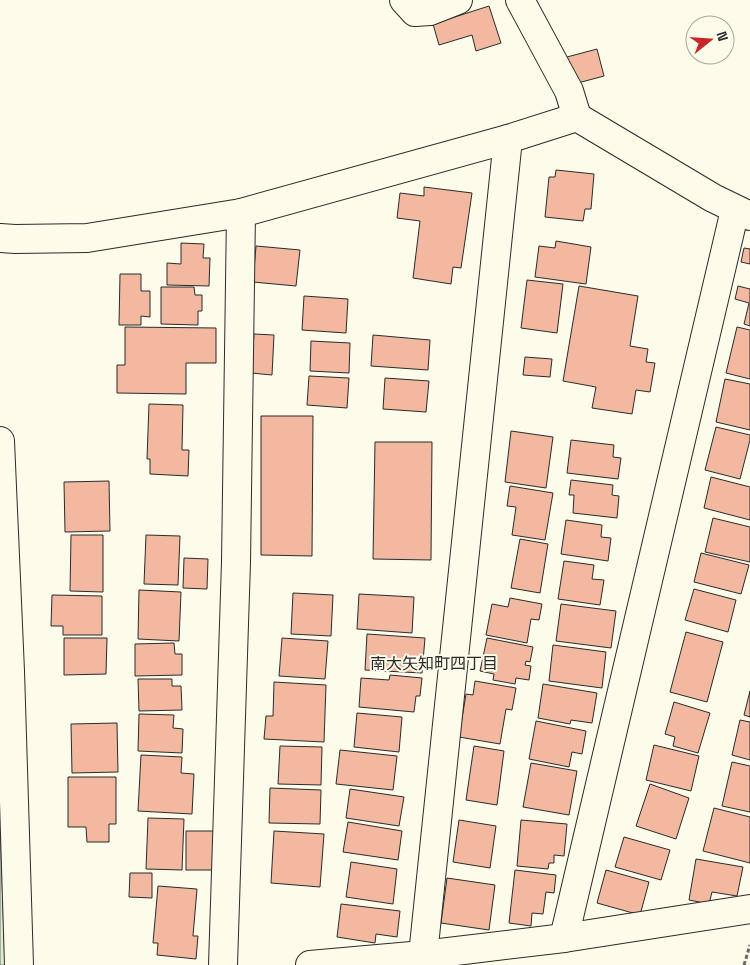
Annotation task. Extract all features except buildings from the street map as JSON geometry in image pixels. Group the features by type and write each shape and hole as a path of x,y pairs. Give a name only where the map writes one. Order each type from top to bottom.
{"street":[{"path":"404,0 415,12 430,11 458,0"},
{"path":"520,0 569,91 577,117 713,198 743,213 564,938"},
{"path":"0,238 15,240 87,238 241,213 508,139 577,117"},
{"path":"423,955 508,139"},
{"path":"223,965 236,562 241,213"},
{"path":"0,440 4,611 19,965"},
{"path":"310,965 423,955 564,938 750,909"}],"path":[{"path":"744,965 750,945"}],"green space":[{"path":"0,824 5,965 0,965"}],"district":[{"name":"南大矢知町四丁目","path":"434,663"}]}
